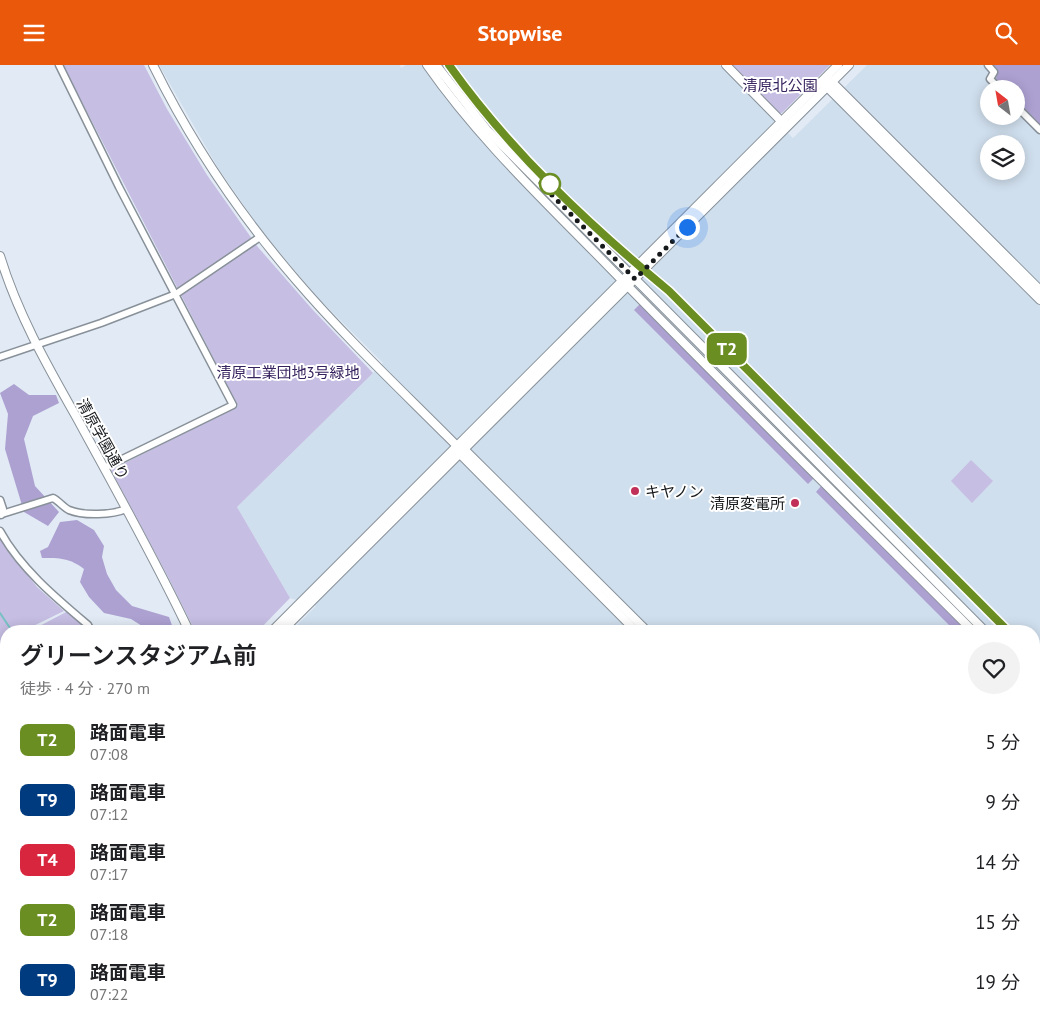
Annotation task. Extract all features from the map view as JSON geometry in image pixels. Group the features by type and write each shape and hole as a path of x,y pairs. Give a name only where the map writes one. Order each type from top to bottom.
{"street":[{"path":"59,65 119,187 233,405 104,468"},
{"path":"154,65 205,156 260,237 317,304 630,625"},
{"path":"427,65 483,138 967,625"},
{"path":"436,65 487,130 979,625"},
{"path":"726,65 785,124"},
{"path":"827,82 838,65"},
{"path":"288,625 625,283 827,82 849,65"},
{"path":"988,65 994,72 991,80"},
{"path":"827,82 1040,290"},
{"path":"827,82 1040,300"},
{"path":"1025,114 1040,130"},
{"path":"0,357 102,323 176,294 260,237"},
{"name":"清原学園通り","path":"0,257 11,291 36,345 158,568 186,625"},
{"path":"278,625 460,450"},
{"path":"460,450 641,625"},
{"path":"1,514 52,498 68,510 79,513 116,513 126,509"},
{"path":"0,500 3,509 1,514"},
{"path":"0,531 14,554 43,584 88,625"}],"shaded area":[{"path":"159,65 400,65 401,68 406,65 720,65 793,138 867,65 985,65 991,74 986,80 980,80 980,125 1025,125 1025,119 1040,134 1040,625 297,625 316,606 290,598 237,507 383,363 319,299 263,233 218,168"},
{"path":"993,65 1040,65 1040,126 1025,110 1025,80 997,80 997,69"},
{"path":"641,303 814,478 808,484 634,310"},
{"path":"14,384 29,395 56,395 59,403 33,416 24,439 35,486 59,512 48,526 24,512 5,449 8,414 0,393"},
{"path":"822,485 962,625 949,625 816,492"},
{"path":"77,520 94,530 104,546 102,557 107,574 116,590 132,606 169,617 172,625 140,625 131,619 104,613 89,597 80,582 84,569 64,559 42,558 40,551 48,547 60,522"}],"green space":[{"name":"清原工業団地3号緑地","path":"63,65 144,65 167,109 207,175 257,246 312,309 373,373 237,507 290,598 264,625 192,625 111,470 238,406"},
{"name":"清原北公園","path":"731,65 830,65 782,113 779,113"},
{"path":"971,460 993,481 972,503 951,481"},
{"path":"0,534 12,555 37,587 64,611 35,625 0,625"},
{"path":"68,611 83,625 41,625"}],"waterway":[{"path":"0,613 8,625"}],"tram line":[{"path":"449,65 473,97 524,157 609,240 669,291 1002,625"},
{"name":"T2","path":"449,65 486,114 559,193 622,252 669,291 1002,625"}],"place":[{"name":"キヤノン","path":"635,491"},
{"name":"清原変電所","path":"795,503"}],"route":[{"path":"550,184 540,183 635,279 687,227"}]}
